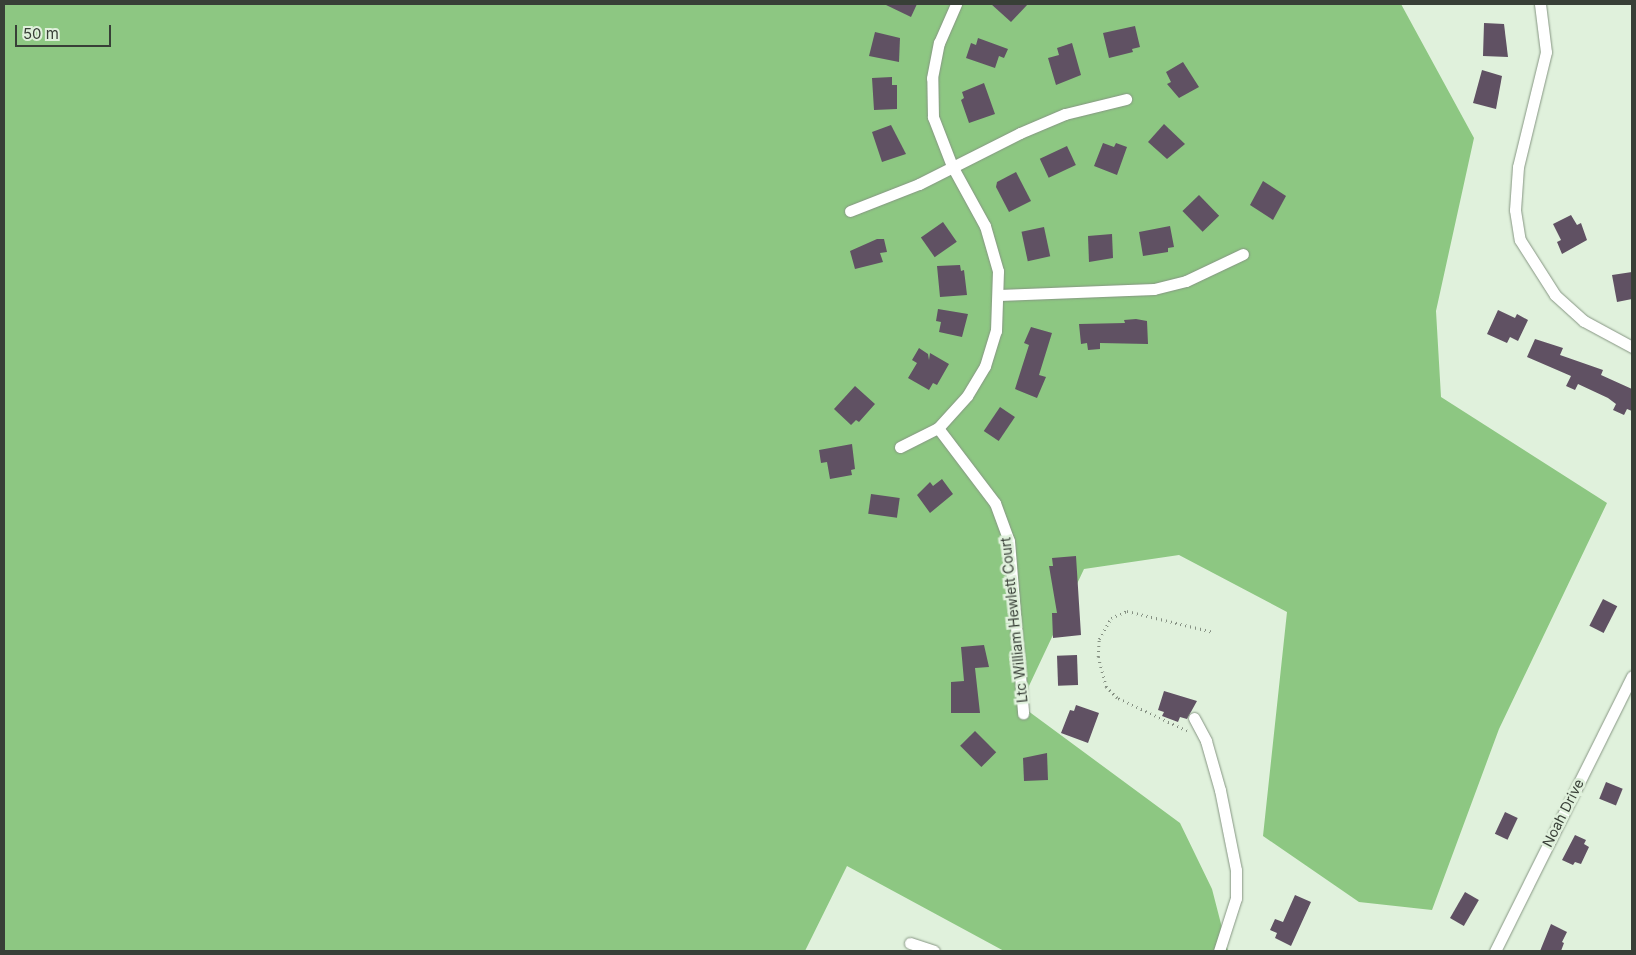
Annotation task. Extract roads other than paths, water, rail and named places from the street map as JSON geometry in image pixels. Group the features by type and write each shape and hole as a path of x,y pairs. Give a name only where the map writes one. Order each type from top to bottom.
{"street":[{"path":"900,447 938,428 967,396 985,366 996,331 999,295 998,271 985,226 952,166 933,117 932,78 939,43 956,4"},
{"path":"1540,4 1546,52 1518,167 1515,210 1520,240 1555,295 1584,321 1632,347"},
{"path":"850,211 904,191 952,166 1065,114 1126,99"},
{"path":"999,295 1154,289 1209,272 1243,254"},
{"name":"Ltc William Hewlett Court","path":"938,428 995,503 1009,541 1023,713"},
{"name":"Noah Drive","path":"1496,951 1632,676"},
{"path":"1194,718 1204,738 1226,816 1237,887 1219,951"},
{"path":"910,943 934,951"}]}
